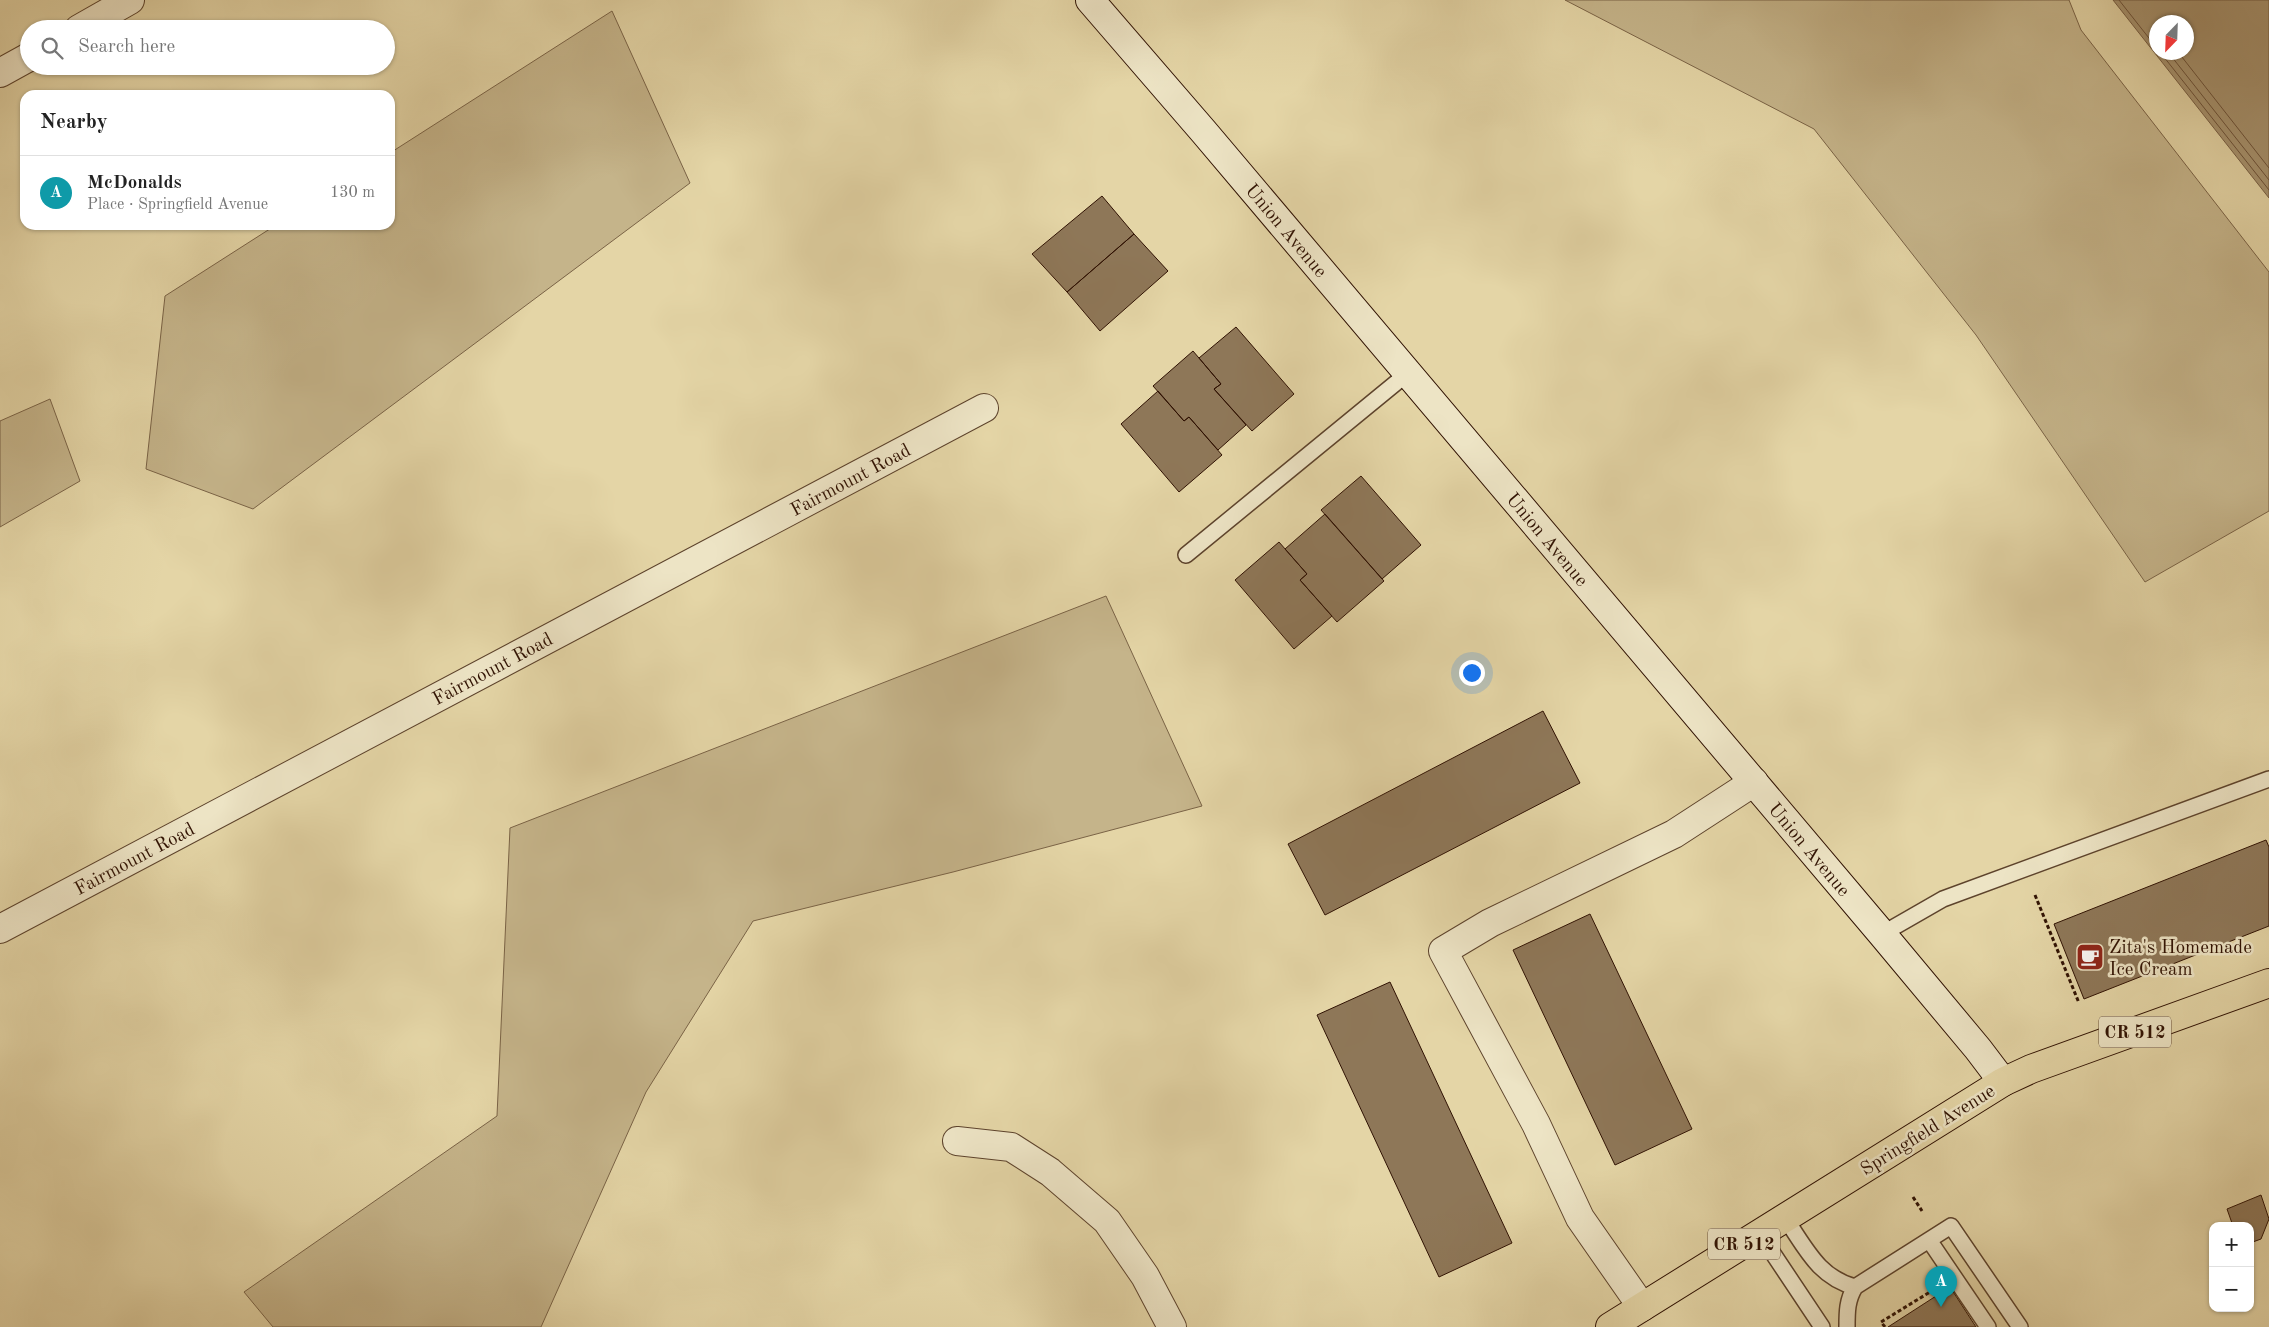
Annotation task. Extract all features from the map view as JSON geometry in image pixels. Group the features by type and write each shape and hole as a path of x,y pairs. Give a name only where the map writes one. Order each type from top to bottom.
{"main road":[{"name":"Springfield Avenue","path":"1610,1327 1960,1107 2003,1082 2031,1069 2269,983"}],"street":[{"path":"95,20 130,0"},
{"name":"Union Avenue","path":"1090,0 1408,372 1754,782 1978,1049 2003,1082"},
{"path":"0,73 20,62"},
{"name":"Fairmount Road","path":"0,929 984,408"},
{"path":"1642,1307 1580,1218 1536,1124 1442,951 1490,923 1674,834 1754,782"},
{"path":"957,1141 1011,1147 1050,1172 1107,1221 1145,1276 1172,1327"}],"lane":[{"path":"1186,555 1408,372"},
{"path":"1882,934 1942,899 2269,779"},
{"path":"1785,1218 1821,1270 1840,1283 1855,1287"},
{"path":"1848,1327 1847,1310 1850,1295 1855,1287 1951,1226 2020,1327"},
{"path":"1760,1234 1822,1327"},
{"path":"1929,1240 1988,1327"}],"path":[{"path":"2024,869 2079,1003"},
{"path":"1913,1197 1924,1215"},
{"path":"1885,1327 1881,1322 1936,1289"}],"shaded area":[{"path":"1565,0 2069,0 2081,30 2269,272 2269,511 2145,582 1976,335 1814,129"},
{"path":"612,11 690,183 253,509 146,469 165,296 268,230 395,230 395,150"},
{"path":"50,399 80,481 0,527 0,421"},
{"path":"1106,596 1202,806 953,872 753,921 646,1092 541,1327 273,1327 244,1292 497,1116 510,828"}],"water":[{"path":"2113,0 2269,0 2269,198 2160,60 2194,60 2194,15 2149,15 2149,46"}],"building":[{"path":"1102,196 1134,234 1067,292 1032,254"},
{"path":"1134,234 1168,271 1100,331 1067,292"},
{"path":"1236,327 1294,394 1252,431 1214,389 1221,384 1199,358"},
{"path":"1193,351 1221,384 1214,389 1246,425 1218,450 1189,417 1184,421 1153,386"},
{"path":"1158,391 1184,421 1189,417 1222,455 1179,492 1121,424"},
{"path":"1361,476 1421,545 1382,579 1321,510"},
{"path":"1325,514 1384,581 1337,622 1300,580 1307,574 1285,549"},
{"path":"1279,542 1307,574 1300,580 1332,616 1294,649 1235,580"},
{"path":"1543,711 1580,783 1325,915 1288,844"},
{"path":"2266,840 2269,847 2269,926 2084,999 2054,924"},
{"path":"1590,914 1692,1129 1615,1165 1513,950"},
{"path":"1390,982 1512,1243 1439,1277 1317,1015"},
{"path":"2261,1195 2269,1219 2261,1239 2254,1242 2254,1222 2232,1222 2227,1209"},
{"path":"1950,1287 1976,1327 1888,1327"}],"place":[{"name":"Zita's Homemade Ice Cream","path":"2090,957"},
{"name":"McDonalds","path":"1941,1307"}]}
